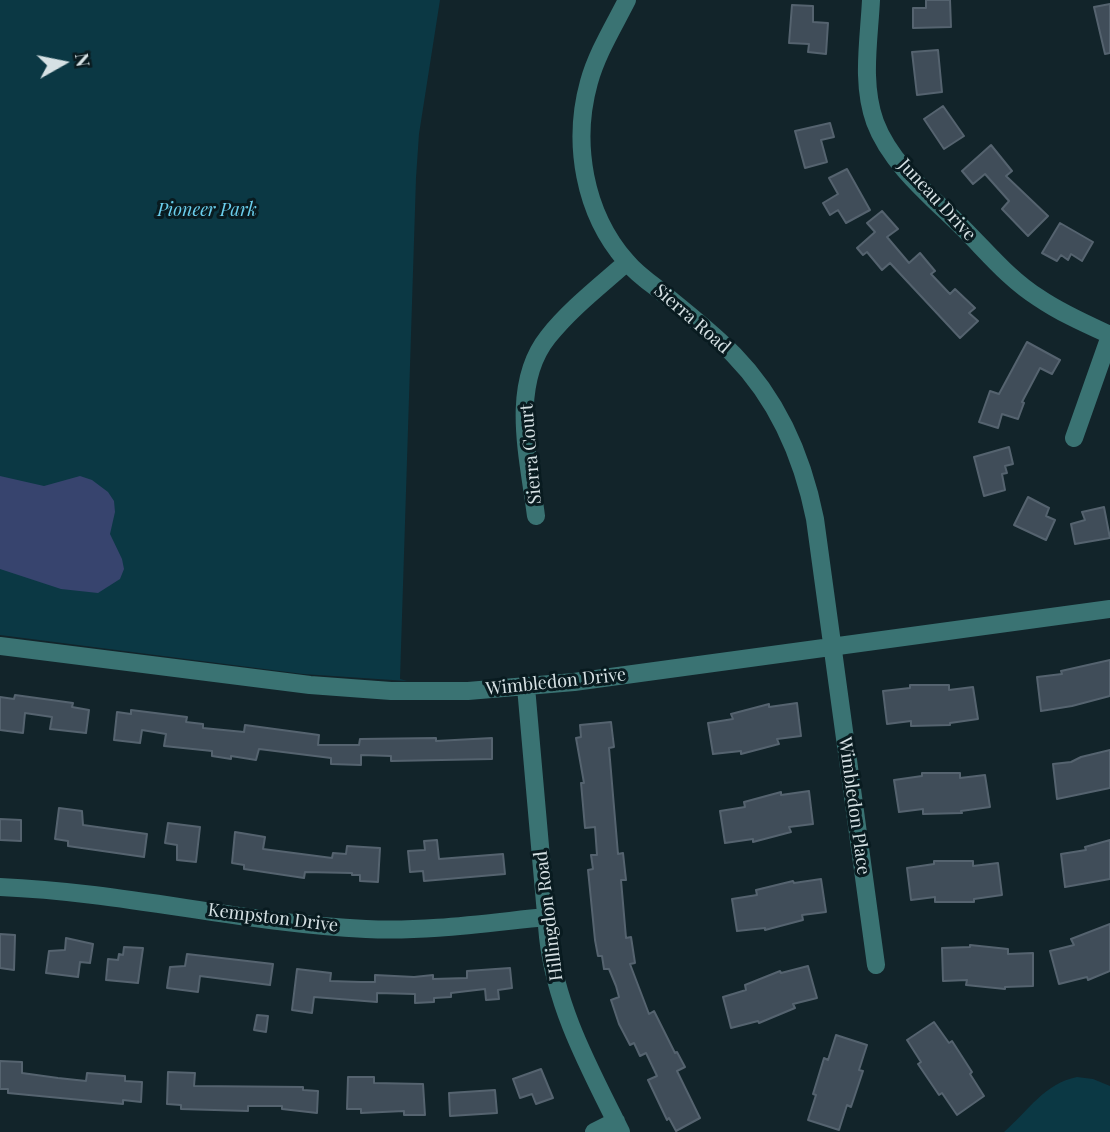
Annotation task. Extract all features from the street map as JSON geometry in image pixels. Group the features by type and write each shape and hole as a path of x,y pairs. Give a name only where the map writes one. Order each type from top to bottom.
{"street":[{"name":"Sierra Road","path":"627,0 590,80 583,110 581,144 584,174 596,212 627,262 736,357 757,382 779,417 810,491 832,647"},
{"name":"Juneau Drive","path":"871,0 866,69 868,94 876,124 891,150 910,174 1011,276 1037,297 1110,336"},
{"name":"Sierra Court","path":"536,516 525,419 526,395 536,356 560,322 627,262"},
{"path":"1074,438 1110,336"},
{"name":"Wimbledon Drive","path":"0,646 283,682 364,690 451,692 526,687 1110,609"},
{"name":"Wimbledon Place","path":"832,647 876,965"},
{"name":"Hillingdon Road","path":"526,687 552,966 562,1005 575,1037 618,1127"},
{"name":"Kempston Drive","path":"0,887 59,891 365,929 449,927 546,917"},
{"path":"594,1132 618,1127"}],"green space":[{"name":"Pioneer Park","path":"0,0 440,0 419,134 416,178 400,679 407,681 303,674 0,635"},
{"path":"1077,1077 1093,1079 1110,1086 1110,1132 1004,1132 1055,1085"}],"water":[{"path":"0,476 44,486 80,476 92,480 108,492 114,501 115,512 110,534 124,569 120,579 98,593 61,589 0,569"}],"building":[{"path":"926,0 950,0 951,27 913,28 913,8 926,8"},
{"path":"1110,4 1110,53 1105,54 1094,7"},
{"path":"792,5 813,6 813,22 828,23 826,54 808,52 809,44 789,43"},
{"path":"938,50 942,92 917,95 912,52"},
{"path":"943,106 964,136 944,149 924,119"},
{"path":"830,123 834,137 821,140 827,162 805,168 795,131"},
{"path":"991,145 1012,171 1006,176 1048,216 1028,236 1002,209 1009,201 985,174 973,184 962,171"},
{"path":"847,169 870,210 846,223 838,210 830,215 823,203 838,194 829,178"},
{"path":"882,211 898,229 887,237 909,263 920,253 935,271 931,274 950,294 955,289 975,308 969,313 978,321 960,338 890,263 882,270 867,252 863,255 857,248 875,232 867,223"},
{"path":"1060,223 1093,242 1082,261 1071,254 1068,260 1061,255 1057,261 1042,253"},
{"path":"1027,342 1060,360 1052,374 1040,368 1022,402 1024,403 1018,419 1002,414 998,428 979,422 990,391 999,394"},
{"path":"1009,447 1013,464 1005,466 1007,473 1002,474 1005,490 984,496 974,457"},
{"path":"1028,497 1049,508 1046,516 1055,520 1046,540 1014,525"},
{"path":"1104,507 1110,538 1075,544 1071,524 1085,520 1082,512"},
{"path":"1110,660 1110,696 1041,711 1037,677 1062,674 1061,671"},
{"path":"910,685 949,685 949,690 973,687 978,719 950,725 911,726 911,721 887,724 883,691 910,688"},
{"path":"15,695 73,703 72,707 89,710 86,733 50,729 52,717 25,713 23,733 0,730 0,697 14,699"},
{"path":"797,703 801,736 777,739 779,744 741,754 741,751 713,754 708,723 733,719 731,714 769,704 769,707"},
{"path":"131,710 187,717 186,722 203,724 203,728 244,732 245,725 319,735 318,745 359,745 360,739 436,738 436,741 492,738 492,759 391,761 391,756 361,755 361,765 331,764 331,758 259,749 256,760 231,756 231,759 212,756 212,751 164,746 166,734 142,730 140,743 114,740 117,712 131,714"},
{"path":"611,722 614,747 609,748 618,854 623,853 626,880 621,880 626,938 631,937 635,963 630,964 649,1014 654,1011 685,1067 677,1071 700,1118 676,1131 669,1118 667,1120 648,1080 657,1076 646,1053 640,1056 634,1043 630,1045 619,1024 611,1000 619,997 616,986 609,969 604,969 602,956 598,956 595,940 588,870 593,869 591,855 597,855 595,827 585,828 581,783 584,783 576,738 581,737 580,725"},
{"path":"1110,750 1110,788 1057,799 1053,764 1071,762"},
{"path":"922,773 960,773 960,778 985,775 990,807 961,811 962,813 923,814 923,809 899,812 894,780 922,776"},
{"path":"809,791 813,824 789,827 791,832 753,842 753,839 725,843 720,811 745,807 744,802 781,792 781,795"},
{"path":"59,808 82,811 83,825 147,834 144,857 68,846 68,841 55,839"},
{"path":"0,819 21,820 21,841 0,840"},
{"path":"168,823 200,827 196,862 177,860 177,845 165,843"},
{"path":"235,832 265,837 263,849 332,858 333,853 346,854 347,846 380,848 378,882 360,881 360,875 352,873 305,872 304,878 244,869 244,865 232,863"},
{"path":"437,840 439,859 503,854 505,874 424,881 423,871 410,872 408,851 425,850 424,841"},
{"path":"1110,840 1110,879 1065,887 1061,854 1086,850 1085,847"},
{"path":"934,861 973,861 973,866 998,863 1002,895 974,899 974,902 935,902 935,897 911,900 907,868 934,864"},
{"path":"821,879 826,912 802,915 803,920 765,930 737,931 732,899 757,895 756,890 793,881"},
{"path":"1110,924 1110,971 1088,980 1087,977 1059,984 1050,951 1074,945 1071,939"},
{"path":"0,934 15,935 14,970 0,968"},
{"path":"66,938 93,944 90,963 80,962 78,977 46,973 49,951 65,950"},
{"path":"970,945 1008,949 1008,954 1033,953 1033,986 1005,989 966,985 967,980 943,981 942,948"},
{"path":"124,947 143,948 138,983 106,980 108,959 118,960 119,954 123,955"},
{"path":"187,954 273,964 270,985 200,976 198,992 167,988 170,967 185,966"},
{"path":"808,966 817,998 793,1004 795,1008 759,1023 758,1021 731,1028 723,997 746,990 745,985 780,971 781,973"},
{"path":"510,968 512,988 498,990 499,999 486,1000 485,989 451,993 451,997 434,998 434,1002 415,1003 415,994 377,993 377,1002 314,997 312,1013 292,1010 297,969 331,973 330,981 375,982 375,975 433,975 433,979 467,978 467,971"},
{"path":"257,1015 268,1016 266,1032 254,1030"},
{"path":"934,1022 949,1043 952,1041 984,1096 957,1115 942,1093 939,1095 918,1064 921,1062 907,1040"},
{"path":"836,1035 867,1045 859,1070 863,1071 851,1107 847,1105 839,1130 808,1120 824,1058 828,1060"},
{"path":"0,1061 22,1062 22,1073 58,1078 86,1081 87,1073 125,1076 125,1081 142,1082 141,1102 123,1100 123,1104 8,1093 8,1089 0,1089"},
{"path":"541,1069 553,1098 536,1104 532,1094 520,1098 513,1079"},
{"path":"168,1072 195,1073 194,1086 303,1087 303,1090 318,1091 317,1113 282,1109 282,1106 248,1106 248,1111 181,1109 181,1105 167,1104"},
{"path":"348,1077 374,1077 374,1083 423,1084 425,1115 404,1115 404,1111 361,1113 361,1109 347,1109"},
{"path":"495,1090 497,1113 450,1116 449,1093"}]}
